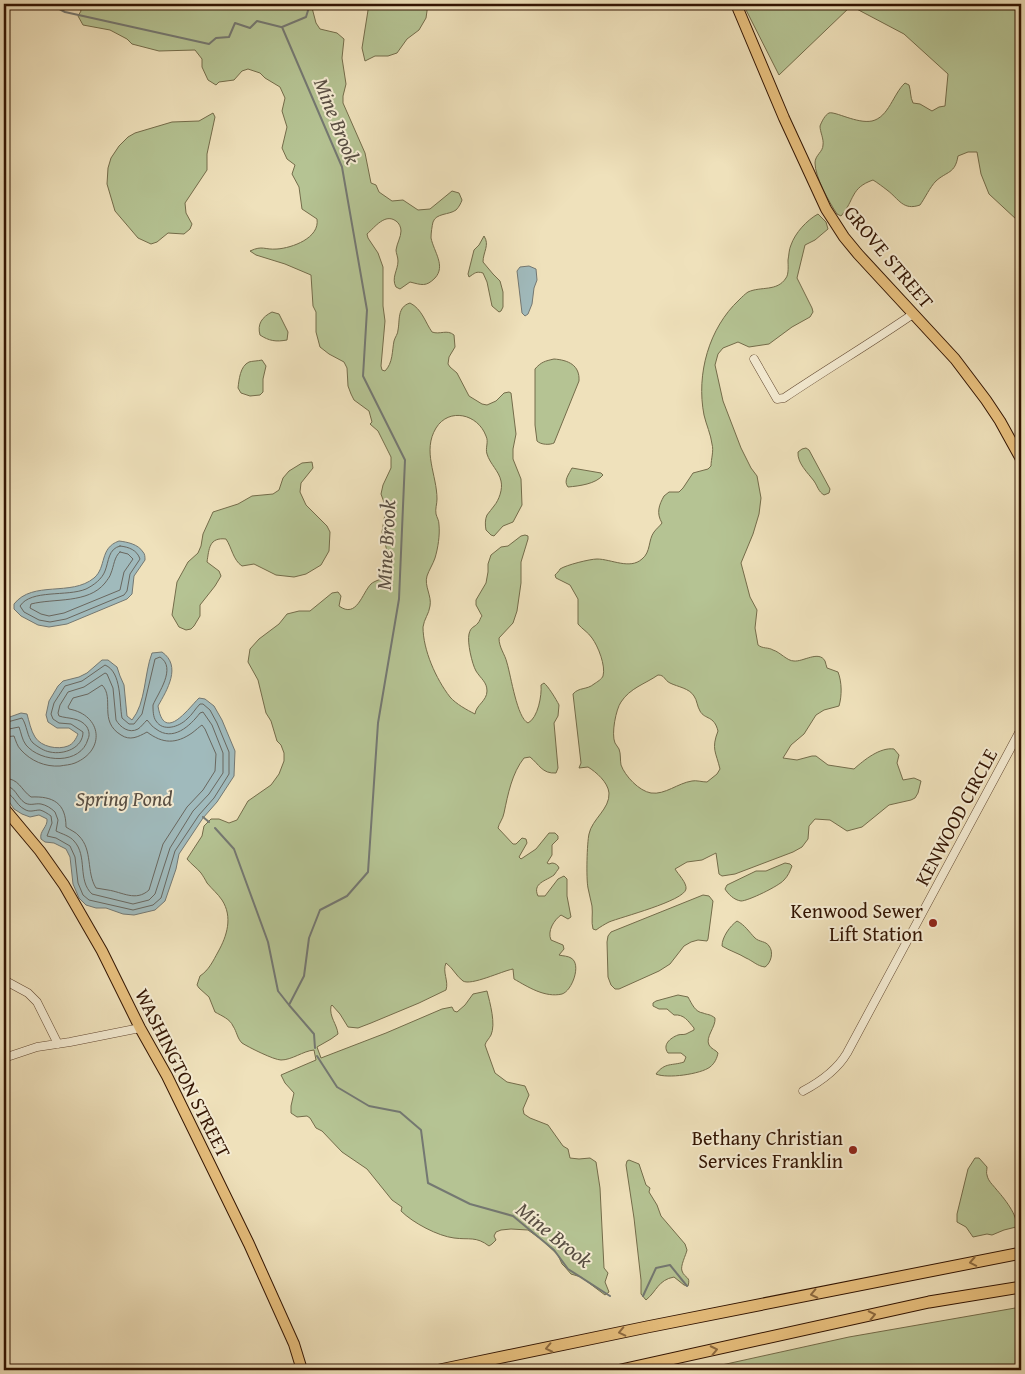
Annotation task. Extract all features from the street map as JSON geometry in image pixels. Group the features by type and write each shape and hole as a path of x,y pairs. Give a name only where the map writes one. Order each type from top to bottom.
{"highway":[{"path":"440,1370 1021,1253"},
{"path":"621,1370 929,1302 1021,1287"}],"main road":[{"name":"GROVE STREET","path":"736,4 784,118 826,209 844,237 943,345 970,378 1000,421 1021,458"},
{"name":"WASHINGTON STREET","path":"4,808 40,851 64,886 102,951 140,1028 167,1076 249,1244 294,1344 302,1370"}],"street":[{"path":"754,359 777,399 784,398 913,314"},
{"name":"KENWOOD CIRCLE","path":"803,1091 833,1070 847,1053 1021,729"},
{"path":"4,980 28,993 37,1002 58,1044"},
{"path":"4,1058 37,1047 140,1028"}],"green space":[{"path":"79,4 311,4 316,23 320,29 337,33 344,39 342,58 346,84 343,103 365,153 371,183 376,185 379,192 392,201 403,200 418,210 430,209 452,191 459,193 462,200 456,210 437,217 433,222 431,238 438,259 439,269 435,278 426,284 410,282 400,289 396,287 394,277 398,261 396,250 401,231 397,222 392,219 384,220 367,234 378,253 383,267 385,321 381,366 382,370 385,371 390,364 401,311 410,303 420,312 432,332 449,332 454,335 455,347 449,357 448,364 457,373 469,396 487,405 496,401 504,393 511,393 516,434 513,459 521,479 522,505 513,522 503,526 494,536 486,530 486,520 487,515 499,498 501,484 500,477 487,454 487,438 482,428 470,418 463,416 448,417 436,428 432,437 430,454 436,490 436,512 439,522 439,533 436,554 426,580 430,602 423,627 425,645 435,673 450,697 475,714 487,694 485,683 474,668 469,647 470,631 477,625 482,616 476,605 476,600 486,583 491,555 521,536 528,536 521,562 521,583 517,611 513,623 499,638 499,642 524,720 528,723 537,711 541,685 544,683 559,705 558,716 554,723 558,768 556,773 547,772 530,757 524,758 513,777 498,828 513,844 516,844 522,838 526,839 527,843 519,857 521,859 536,849 549,833 555,833 558,836 558,839 552,845 552,855 547,863 555,864 559,868 554,875 538,885 537,892 538,896 545,896 558,879 564,876 567,879 567,896 571,917 568,919 561,915 558,917 552,926 550,937 551,940 563,945 564,949 559,955 571,958 576,966 576,971 572,983 566,992 556,995 537,991 514,979 513,969 473,982 467,982 463,981 446,963 446,990 358,1028 348,1027 332,1005 331,1014 338,1034 317,1047 321,1058 442,1009 452,1007 457,1012 473,994 487,991 493,1025 491,1035 485,1045 495,1073 507,1082 525,1086 529,1095 523,1109 524,1114 548,1125 563,1146 568,1149 570,1158 590,1158 596,1162 600,1188 604,1268 608,1273 605,1282 609,1292 605,1295 581,1277 571,1274 562,1264 558,1255 528,1230 511,1229 496,1232 494,1236 496,1240 489,1246 476,1240 441,1235 406,1216 401,1211 402,1207 392,1200 367,1169 342,1152 322,1131 316,1128 310,1118 307,1116 297,1117 291,1113 294,1093 281,1075 316,1060 314,1050 281,1060 267,1056 245,1045 240,1041 230,1021 215,1012 209,997 197,985 200,976 206,971 221,946 228,926 228,920 222,900 201,873 187,859 202,836 204,826 211,819 219,819 229,823 237,820 248,801 271,785 279,774 284,761 281,745 277,741 271,721 266,713 258,680 248,662 250,649 259,639 279,624 287,614 310,611 332,593 338,592 341,596 339,606 350,609 355,607 371,584 386,577 387,551 382,532 386,508 381,494 391,468 391,457 378,431 370,424 372,422 369,411 354,400 351,394 348,386 347,368 344,362 320,347 316,332 316,312 313,306 311,275 256,255 250,251 261,248 290,247 310,237 317,226 317,219 302,209 299,187 292,174 295,165 287,159 282,148 287,127 282,111 285,98 280,87 260,73 248,69 242,71 234,80 219,82 216,85 208,80 202,67 202,59 195,50 159,51 132,44 127,39 110,30 83,25 78,16 81,11"},
{"path":"369,4 428,4 426,18 419,30 407,39 397,53 388,56 375,56 365,61 362,48"},
{"path":"743,4 1021,4 1021,219 1017,220 989,194 981,174 977,152 968,152 958,156 953,169 936,181 920,205 905,205 873,180 856,191 841,216 837,214 823,189 817,175 815,163 822,150 823,140 820,126 825,117 832,113 860,121 878,119 887,110 905,83 909,85 913,103 920,104 932,111 945,106 948,74 904,34 851,6 779,75"},
{"path":"213,113 215,117 207,154 207,170 185,203 186,213 192,224 190,229 184,234 168,233 157,242 151,244 138,238 115,211 107,184 111,158 119,146 135,133 172,122 199,121"},
{"path":"818,214 826,222 828,229 815,240 805,245 797,278 812,308 813,312 810,317 792,327 769,344 749,347 738,342 723,348 718,354 715,365 723,401 741,448 757,476 761,498 759,514 753,534 741,563 750,597 757,610 755,628 758,645 776,651 791,661 819,656 825,661 827,668 838,672 840,680 839,706 824,710 816,715 804,734 791,745 783,758 797,760 816,756 828,765 854,769 878,752 894,749 899,755 897,763 903,780 914,778 921,781 918,793 911,800 889,805 862,827 847,831 830,820 815,819 809,826 808,839 802,847 735,874 722,876 719,874 716,853 702,860 687,862 675,869 686,887 683,894 675,899 609,922 596,930 592,926 592,906 587,883 588,838 591,829 607,804 609,793 604,781 595,772 588,767 579,768 581,763 573,694 601,679 604,672 599,651 589,634 578,624 578,599 570,585 556,578 555,575 563,567 589,560 602,559 632,564 642,559 647,553 652,535 662,523 659,509 664,496 669,492 679,492 693,473 708,469 711,466 713,447 704,415 702,384 707,353 713,338 729,311 748,292 773,287 786,278 789,250 793,240 802,227","holes":["660,675 670,683 692,693 702,714 714,722 718,731 715,750 720,769 707,782 692,781 666,791 651,793 637,786 623,769 620,751 614,739 614,728 617,710 625,697 638,687"]},
{"path":"484,236 486,246 483,262 500,281 503,292 503,307 499,312 492,306 483,273 477,272 469,277 468,274 474,250"},
{"path":"272,312 279,314 288,332 287,340 273,341 260,335 259,327 261,321"},
{"path":"554,359 572,364 577,371 579,381 554,443 546,444 537,441 535,425 535,369 543,362"},
{"path":"262,360 266,366 263,392 260,395 250,396 241,393 238,388 240,374 244,367 249,362"},
{"path":"806,448 809,450 830,489 829,493 824,495 820,492 801,464 798,452"},
{"path":"312,462 313,468 301,483 300,492 306,505 327,526 330,532 329,551 321,565 306,574 294,577 276,575 254,564 242,566 226,539 216,540 211,545 207,562 219,571 221,576 200,605 200,616 194,626 186,630 179,627 172,615 177,582 188,562 198,553 203,534 213,512 238,504 252,496 273,494 279,490 283,478 289,471 302,463"},
{"path":"572,468 601,473 603,475 592,482 568,487 566,480"},
{"path":"785,863 792,866 781,883 756,896 741,901 725,889 727,885 756,871 766,871"},
{"path":"703,895 709,896 713,901 707,941 698,940 691,942 684,946 670,964 659,971 619,989 615,989 608,977 607,942 611,932"},
{"path":"737,921 755,938 768,944 771,948 771,957 765,967 757,965 722,946 727,932"},
{"path":"678,995 688,997 698,1011 715,1018 708,1042 718,1053 713,1064 706,1070 684,1075 668,1076 656,1074 659,1070 669,1065 684,1062 686,1057 681,1053 668,1053 666,1045 675,1036 694,1030 683,1017 674,1015 667,1009 659,1009 653,1006 653,1003 656,1001"},
{"path":"975,1158 979,1158 987,1167 988,1179 1010,1207 1015,1218 1016,1227 992,1235 987,1234 973,1237 966,1227 957,1222 957,1214 968,1169"},
{"path":"629,1160 639,1164 646,1185 650,1188 649,1192 661,1216 685,1244 687,1250 682,1263 682,1269 683,1274 688,1279 688,1286 674,1277 669,1278 661,1283 646,1300 641,1294 634,1218 626,1165"},
{"path":"1021,1307 1021,1370 699,1370 849,1337"}],"water":[{"path":"529,266 536,269 537,280 532,304 528,314 525,316 522,313 517,271 520,267"},
{"path":"119,541 135,545 141,549 145,556 145,560 134,576 132,594 127,599 67,624 49,627 38,625 21,616 14,609 14,604 31,592 85,584 98,574 108,548"},
{"name":"Spring Pond","path":"162,652 168,658 172,671 168,686 158,706 161,717 165,722 170,723 176,720 199,698 205,699 214,706 235,751 234,776 179,854 165,901 155,910 134,915 123,914 106,908 86,905 79,898 73,884 70,857 66,849 41,839 47,819 39,815 30,817 22,814 14,809 4,794 4,719 21,713 27,714 34,735 41,743 55,748 70,745 78,734 69,728 57,728 48,722 46,715 49,701 63,681 79,677 87,673 102,660 108,660 117,667 124,685 127,716 132,720 140,705 152,653"}],"waterway":[{"path":"4,5 12,4"},
{"path":"50,4 65,12 209,44 216,38 229,37 235,23 250,28 257,21 281,27"},
{"path":"282,27 306,17 310,4"},
{"name":"Mine Brook","path":"282,27 342,167 367,310 363,376 405,460 399,599 378,723 368,872 347,896 320,910 309,938 304,976 289,1005 314,1034 315,1048"},
{"path":"203,817 209,822"},
{"path":"215,828 234,849 268,942 278,991 289,1005"},
{"name":"Mine Brook","path":"317,1056 337,1087 369,1106 400,1112 421,1130 428,1183 470,1204 513,1216 554,1250 568,1269 610,1296"},
{"name":"Mine Brook","path":"643,1296 656,1268 670,1265 687,1286"}],"place":[{"name":"Kenwood Sewer Lift Station","path":"933,923"},
{"name":"Bethany Christian Services Franklin","path":"853,1150"}]}
